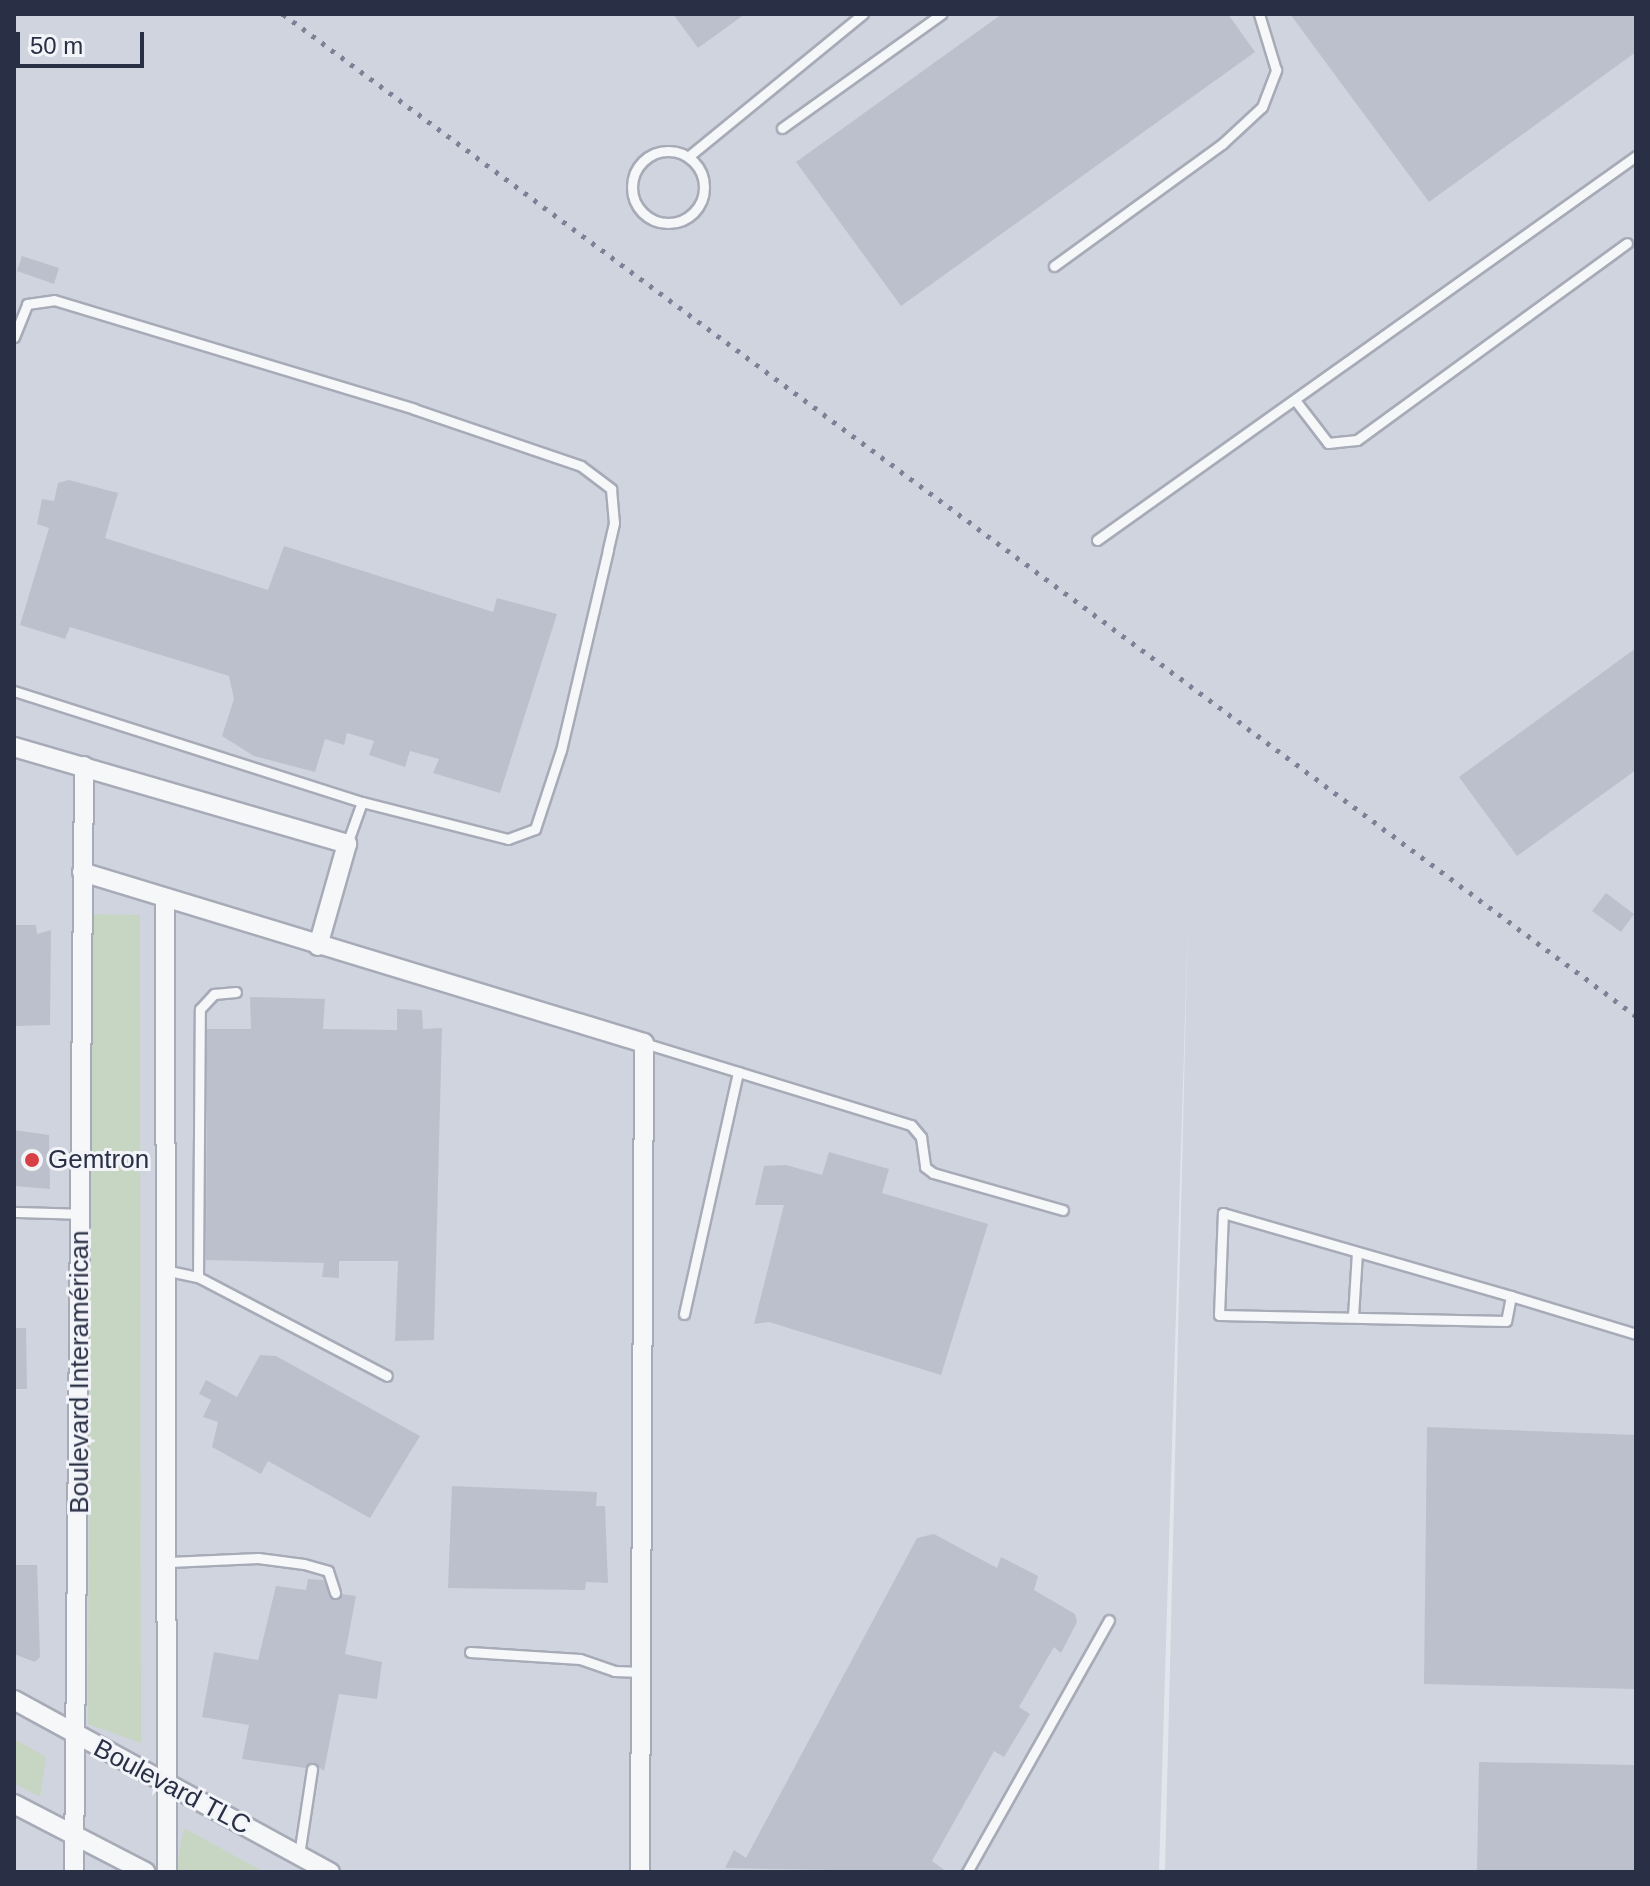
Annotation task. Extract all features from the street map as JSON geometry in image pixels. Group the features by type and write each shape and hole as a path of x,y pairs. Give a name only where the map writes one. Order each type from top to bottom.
{"street":[{"path":"14,747 347,844 318,946"},
{"name":"Boulevard Interamérican","path":"74,1872 78,1736 84,766"},
{"path":"82,872 165,900 644,1043 640,1872"},
{"path":"165,900 171,1786 167,1872"},
{"name":"Boulevard TLC","path":"14,1700 330,1872"},
{"path":"14,1804 75,1839 146,1872"}],"lane":[{"path":"688,157 704,176 698,208 678,223 653,221 636,204 632,192 637,168 657,153 688,157 863,14"},
{"path":"782,128 941,14"},
{"path":"1054,266 1222,144 1262,107 1276,70 1259,14"},
{"path":"1097,540 1636,156"},
{"path":"1295,400 1328,443 1357,440 1627,243"},
{"path":"14,337 27,304 54,300 460,425 581,466 611,489 614,523 561,750 535,829 508,839 362,802 14,691"},
{"path":"347,844 362,802"},
{"path":"198,1277 200,1009 214,994 236,992"},
{"path":"644,1043 911,1125 921,1137 925,1167 933,1173 1063,1210"},
{"path":"684,1314 738,1072"},
{"path":"14,1212 81,1214"},
{"path":"1511,1296 1506,1321 1219,1315 1223,1213 1511,1296 1636,1334"},
{"path":"1353,1316 1357,1252"},
{"path":"169,1271 198,1277 387,1376"},
{"path":"169,1562 258,1558 304,1564 328,1571 335,1593"},
{"path":"967,1872 1109,1620"},
{"path":"470,1652 580,1659 614,1671 642,1672"},
{"path":"299,1855 312,1769"}],"shaded area":[{"path":"14,14 1636,14 1636,1872 1165,1872 1188,920 1159,1872 14,1872"}],"green space":[{"path":"91,914 140,915 141,1743 88,1724"},
{"path":"14,1739 46,1757 40,1797 14,1783"},
{"path":"184,1828 264,1872 176,1871"}],"building":[{"path":"673,14 745,14 698,48"},
{"path":"1002,14 1228,14 1255,52 901,306 796,162"},
{"path":"1290,14 1636,14 1636,52 1429,202"},
{"path":"22,256 59,268 54,284 17,271"},
{"path":"69,480 118,493 105,538 268,590 284,546 493,612 497,598 557,614 500,793 433,773 439,759 410,751 405,767 369,755 374,741 347,733 344,745 325,739 315,772 254,756 222,736 234,699 229,676 70,627 65,639 20,625 49,528 37,524 42,499 54,501 58,483"},
{"path":"1636,648 1636,770 1517,856 1459,777"},
{"path":"1606,893 1634,914 1621,932 1592,911"},
{"path":"14,925 36,925 37,934 51,930 50,1025 14,1026"},
{"path":"250,997 325,999 323,1029 397,1030 397,1009 422,1010 423,1029 442,1028 434,1340 395,1341 398,1261 339,1261 339,1278 322,1277 324,1263 206,1260 207,1029 251,1029"},
{"name":"Gemtron","path":"14,1130 49,1135 50,1189 14,1186"},
{"path":"829,1152 889,1169 882,1193 988,1224 941,1375 769,1322 754,1324 784,1205 755,1205 764,1166 786,1165 822,1175"},
{"path":"14,1328 26,1328 27,1389 14,1389"},
{"path":"260,1355 276,1356 420,1436 370,1518 268,1461 261,1474 212,1447 218,1422 203,1417 211,1400 199,1394 206,1380 237,1397"},
{"path":"1427,1427 1636,1435 1636,1689 1424,1684"},
{"path":"452,1486 597,1492 596,1506 605,1506 608,1583 586,1582 585,1590 448,1588"},
{"path":"934,1534 997,1568 1001,1557 1038,1576 1034,1590 1075,1614 1077,1622 1061,1653 1054,1647 1019,1707 1030,1714 1004,1757 994,1751 932,1861 947,1872 725,1868 734,1850 746,1858 917,1538"},
{"path":"14,1565 37,1565 40,1657 35,1662 14,1654"},
{"path":"308,1579 323,1580 333,1600 342,1594 356,1596 345,1654 382,1662 377,1699 339,1694 324,1771 312,1762 305,1768 242,1759 249,1725 202,1717 214,1652 258,1660 276,1586 306,1590"},
{"path":"1479,1762 1636,1765 1636,1872 1477,1872"}],"railway":[{"path":"283,14 1636,1016"}],"place":[{"name":"Gemtron","path":"32,1160"}]}
